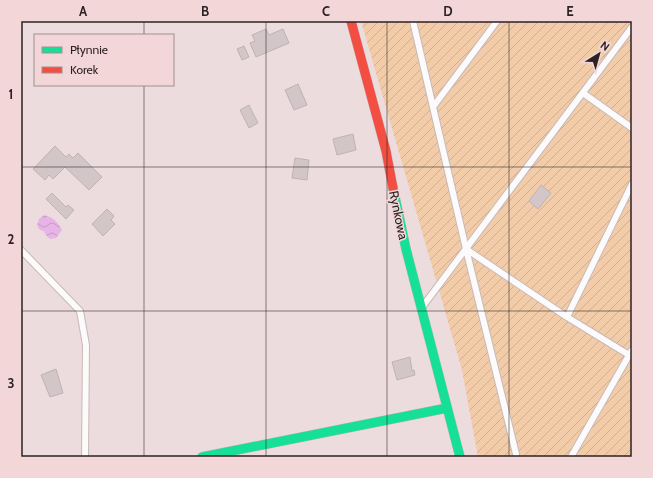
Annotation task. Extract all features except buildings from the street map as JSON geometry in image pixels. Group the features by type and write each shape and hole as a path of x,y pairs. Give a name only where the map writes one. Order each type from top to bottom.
{"street":[{"name":"Rynkowa","path":"351,21 386,151 406,249 460,457"},
{"path":"202,457 447,408"}],"lane":[{"path":"413,21 466,249 516,454"},
{"path":"433,107 497,21"},
{"path":"421,308 632,27"},
{"path":"583,93 632,128"},
{"path":"567,317 632,184"},
{"path":"466,249 567,317 630,352 571,457"},
{"path":"21,250 80,310 86,345 85,457"}],"shaded area":[{"path":"361,21 632,21 632,457 478,457 462,370"}],"water":[{"path":"44,215 55,220 62,230 56,238 50,239 44,231 40,230 38,227 37,225 39,219"}],"traffic: fast":[{"path":"393,188 406,249 460,457"},
{"path":"202,457 447,408"}],"traffic: jam":[{"path":"351,21 386,151 393,188"}]}
